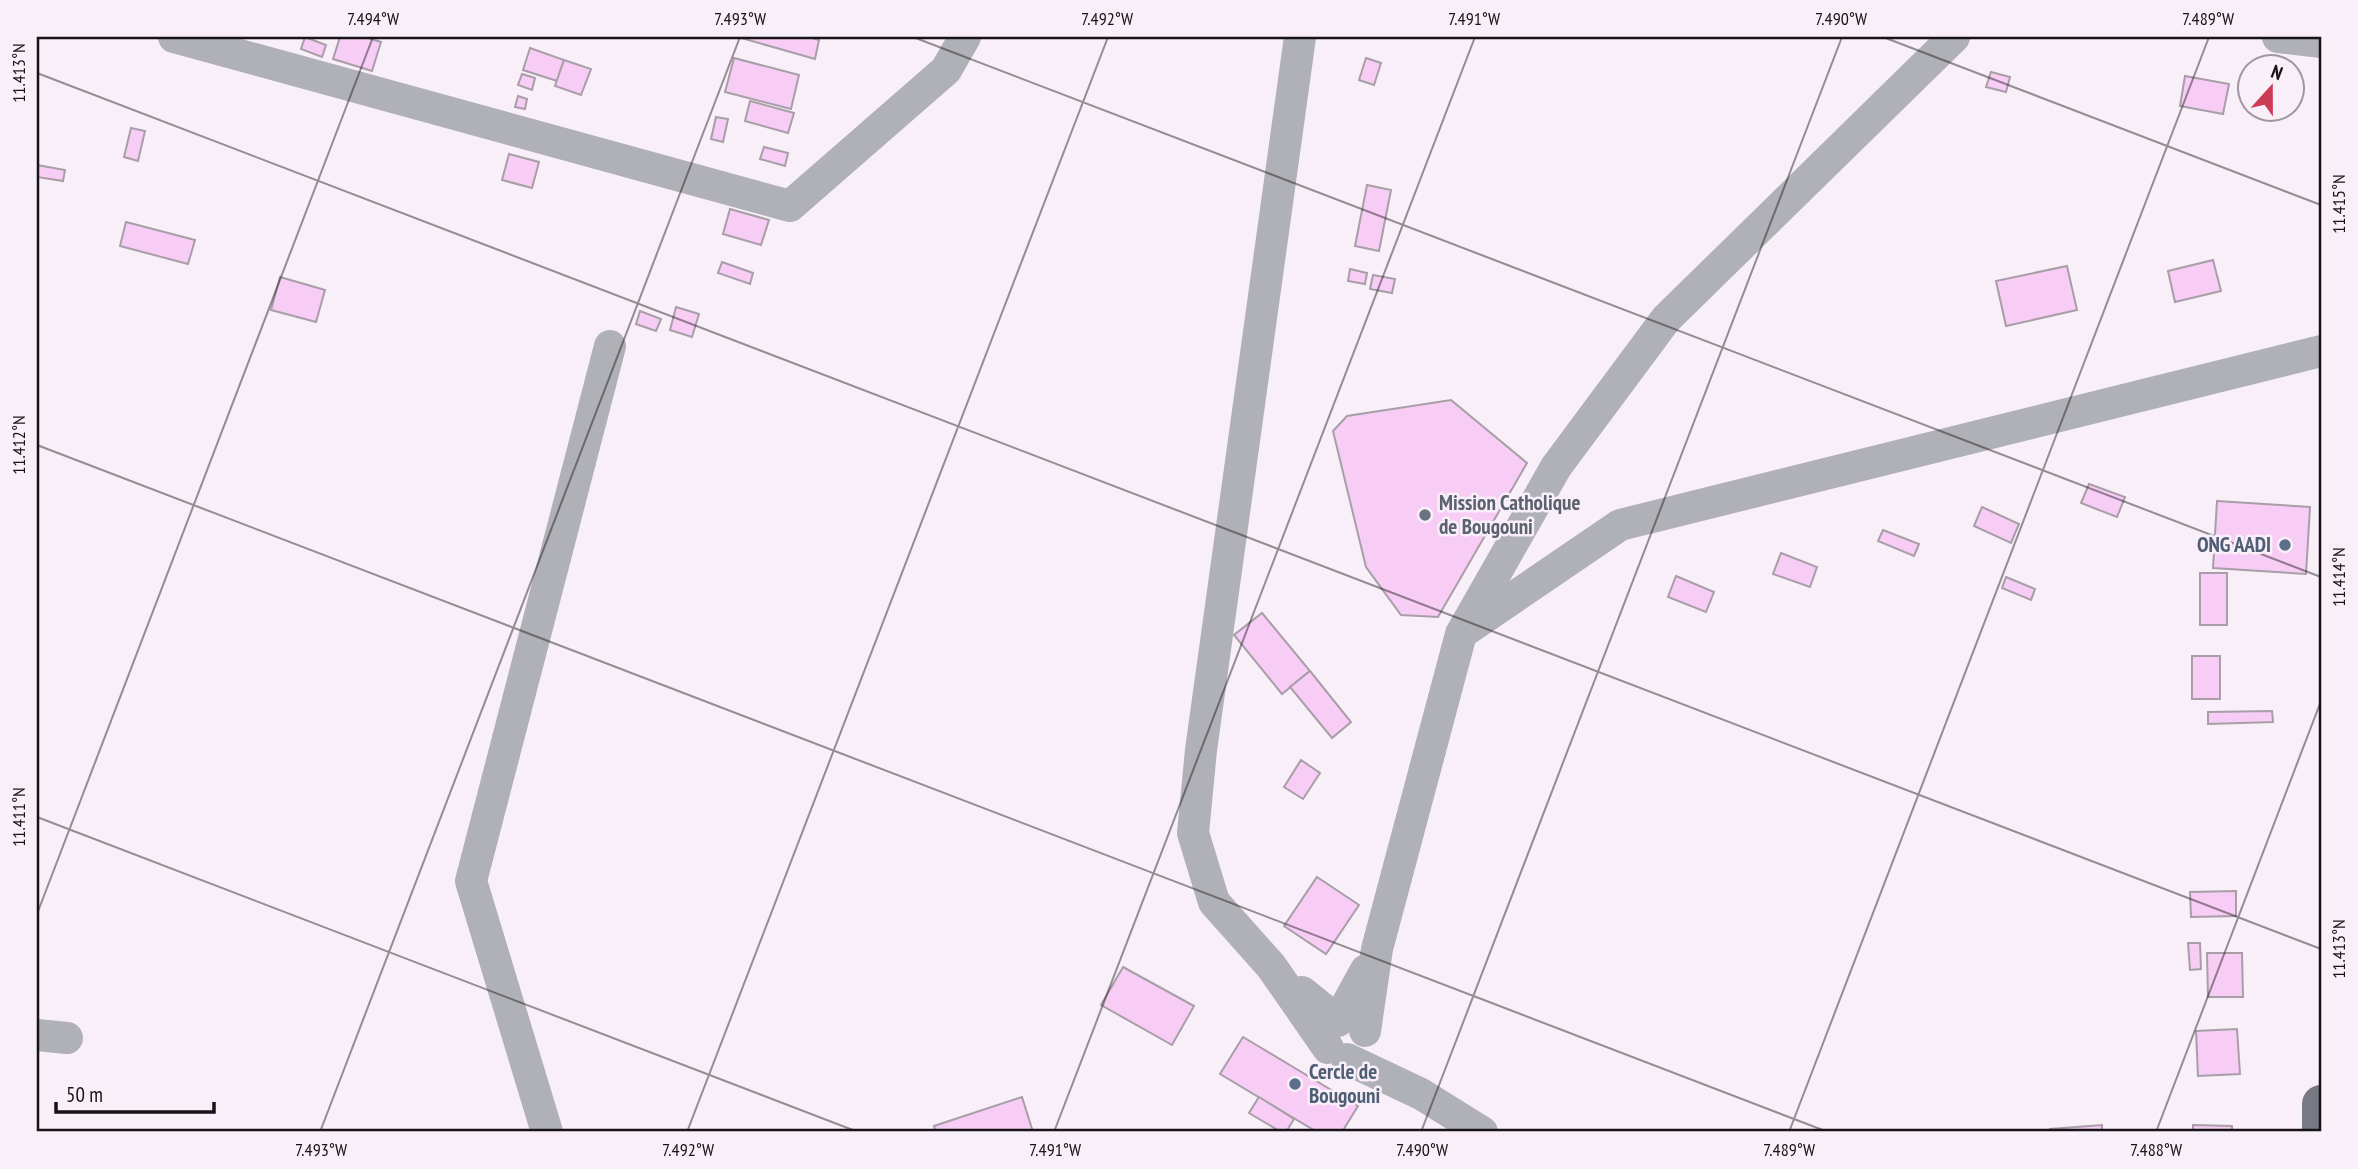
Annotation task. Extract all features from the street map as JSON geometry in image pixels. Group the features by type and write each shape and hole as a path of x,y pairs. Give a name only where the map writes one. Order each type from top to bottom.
{"main road":[{"path":"2321,1104 2321,1132"}],"street":[{"path":"174,37 790,206 946,70 965,37"},
{"path":"1300,37 1203,736 1193,833 1214,902 1271,966 1349,1040 1421,1094 1482,1132"},
{"path":"1349,1040 1377,949 1461,634 1556,467 1666,319 1954,37"},
{"path":"2278,37 2321,42"},
{"path":"547,1132 471,881 610,346"},
{"path":"1461,634 1620,525 2321,351"}],"building":[{"path":"305,37 326,45 322,57 301,49"},
{"path":"340,37 365,37 381,42 372,71 333,59"},
{"path":"738,37 808,37 819,40 815,59"},
{"path":"530,48 564,60 557,81 523,70"},
{"path":"734,58 799,75 791,109 725,92"},
{"path":"1366,58 1381,63 1374,85 1359,80"},
{"path":"564,60 591,69 581,95 555,86"},
{"path":"1991,72 2010,77 2006,92 1986,87"},
{"path":"522,74 535,78 532,90 518,85"},
{"path":"2185,76 2229,84 2223,114 2180,106"},
{"path":"518,96 527,99 525,109 515,107"},
{"path":"750,101 794,113 788,133 745,121"},
{"path":"716,117 728,119 723,142 711,139"},
{"path":"131,128 145,131 138,161 124,157"},
{"path":"764,147 788,153 785,166 760,159"},
{"path":"509,154 539,162 532,188 502,180"},
{"path":"37,165 65,170 63,181 37,177"},
{"path":"1367,185 1391,190 1379,251 1355,246"},
{"path":"730,209 769,220 761,245 723,234"},
{"path":"126,222 195,240 188,264 120,246"},
{"path":"2213,260 2221,291 2175,302 2168,271"},
{"path":"722,262 753,273 750,284 718,273"},
{"path":"2067,266 2077,310 2006,326 1996,281"},
{"path":"1350,269 1367,273 1365,284 1348,281"},
{"path":"1373,275 1395,279 1392,293 1370,289"},
{"path":"280,277 325,290 316,322 271,310"},
{"path":"676,307 699,314 692,337 670,330"},
{"path":"640,311 661,319 656,331 636,324"},
{"name":"Mission Catholique de Bougouni","path":"1451,400 1527,463 1438,617 1401,615 1366,567 1333,431 1347,416"},
{"path":"2089,484 2125,497 2117,517 2081,503"},
{"path":"2217,501 2310,507 2306,574 2213,568"},
{"path":"1982,507 2019,524 2011,543 1974,526"},
{"path":"1883,530 1919,544 1914,556 1878,541"},
{"path":"1781,553 1817,567 1810,587 1773,574"},
{"path":"2200,573 2227,573 2227,625 2200,625"},
{"path":"1676,576 1714,592 1706,612 1668,597"},
{"path":"2006,577 2035,589 2031,600 2002,588"},
{"path":"1262,613 1310,671 1282,694 1234,635"},
{"path":"2192,656 2220,656 2220,699 2192,699"},
{"path":"1310,671 1351,722 1332,738 1290,687"},
{"path":"2272,711 2273,722 2208,724 2208,712"},
{"path":"1301,760 1320,773 1303,799 1284,787"},
{"path":"1317,877 1359,905 1326,954 1284,926"},
{"path":"2236,891 2236,916 2191,917 2190,892"},
{"path":"2188,943 2200,943 2201,969 2190,970"},
{"path":"2207,953 2242,953 2243,997 2208,997"},
{"path":"1123,967 1194,1006 1172,1045 1101,1005"},
{"path":"2237,1029 2240,1074 2198,1076 2196,1031"},
{"path":"1243,1037 1358,1106 1342,1132 1317,1132 1220,1074"},
{"path":"1022,1097 1033,1132 936,1132 934,1126"},
{"path":"1259,1097 1294,1119 1286,1132 1281,1132 1249,1113"},
{"path":"2102,1125 2102,1132 2050,1132 2050,1129"},
{"path":"2193,1125 2232,1126 2232,1132 2193,1132"}],"place":[{"name":"Mission Catholique de Bougouni","path":"1425,515"},
{"name":"ONG AADI","path":"2285,545"},
{"name":"Cercle de Bougouni","path":"1295,1084"}]}
